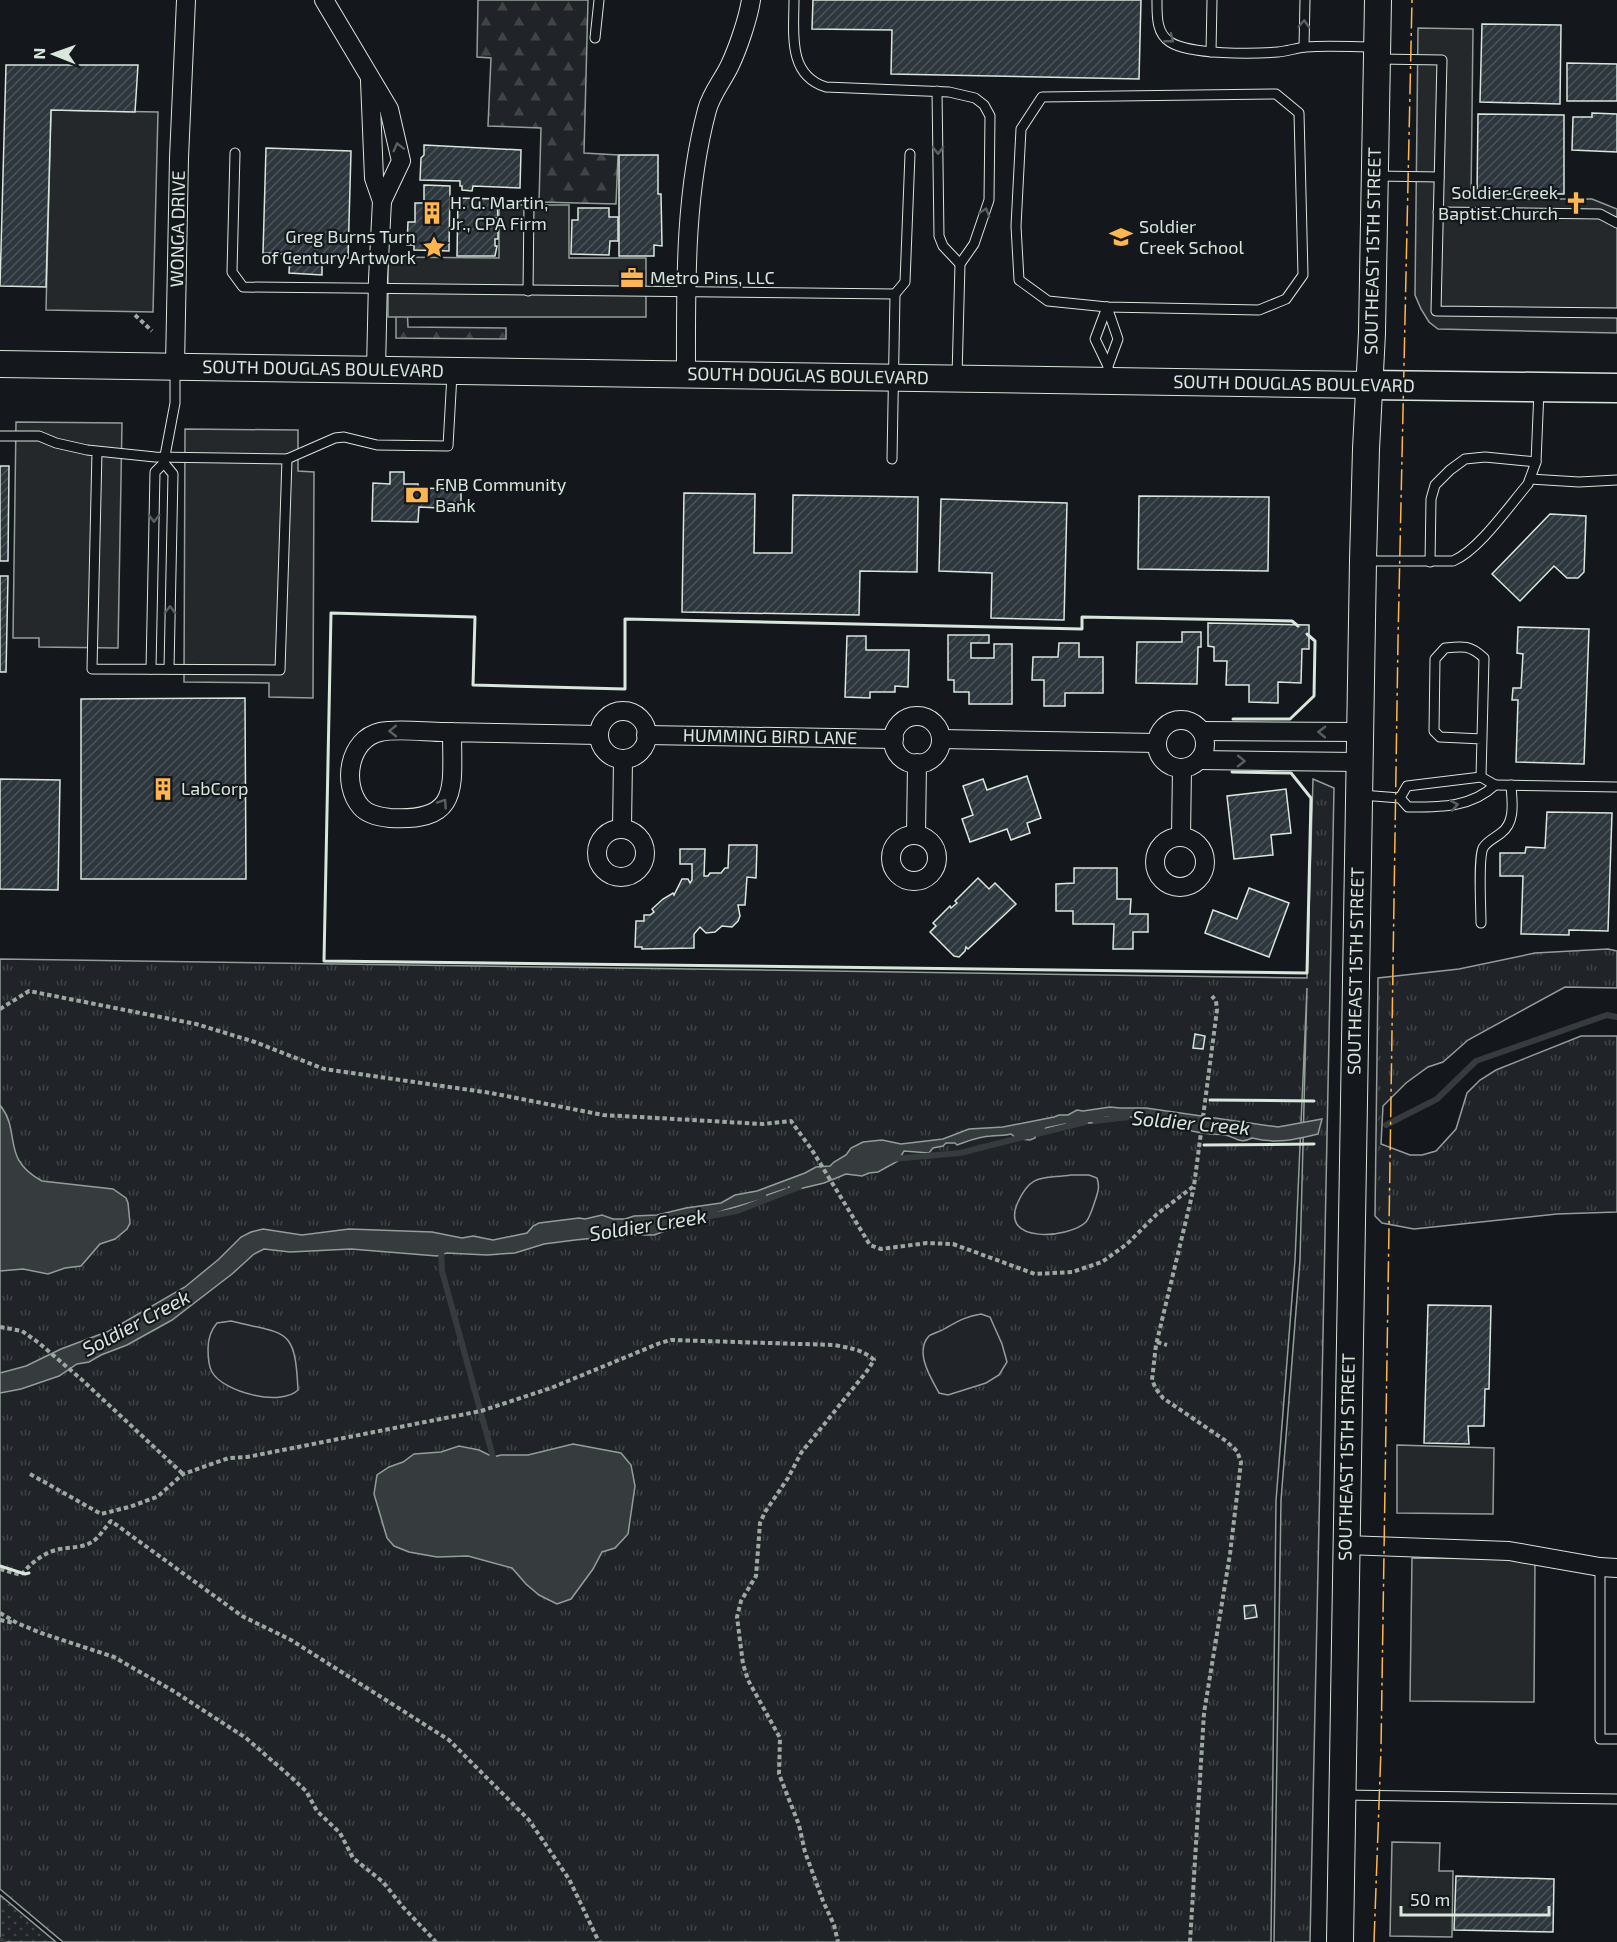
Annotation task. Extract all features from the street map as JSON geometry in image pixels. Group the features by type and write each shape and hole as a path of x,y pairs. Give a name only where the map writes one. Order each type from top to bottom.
{"main road":[{"name":"SOUTHEAST 15TH STREET","path":"1340,1942 1359,762 1366,449 1372,333 1378,0"},
{"name":"SOUTH DOUGLAS BOULEVARD","path":"0,364 957,378 1108,373 1369,385 1617,388"}],"street":[{"name":"WONGA DRIVE","path":"175,366 179,158 186,0"},
{"path":"686,374 686,292 695,165 708,107 731,64 751,0"},
{"path":"332,4 370,81 389,109 402,161 382,201"},
{"path":"370,81 374,178 382,201 376,370"},
{"path":"625,711 640,719 646,728 646,735 645,743 639,752 623,759 607,753 601,746 599,735 601,725 608,716 625,711"},
{"path":"919,716 936,724 941,739 936,755 926,762 917,764 902,758 896,750 894,739 897,727 902,722 910,717 919,716"},
{"path":"1177,720 1190,721 1202,730 1205,746 1199,760 1192,766 1182,768 1173,766 1159,753 1157,743 1159,735 1164,727 1177,720"},
{"path":"1202,730 1360,732"},
{"path":"1283,731 1283,761"},
{"path":"452,732 450,790 445,802 436,812 413,819 384,818 361,807 351,784 352,759 357,747 367,737 380,732 452,732 599,735"},
{"name":"HUMMING BIRD LANE","path":"646,735 894,739"},
{"path":"941,739 1157,743"},
{"path":"622,829 623,759"},
{"path":"1199,760 1359,762"},
{"path":"916,835 917,764"},
{"path":"1181,837 1182,768"},
{"path":"1346,1545 1509,1551 1608,1568"}],"lane":[{"path":"596,38 599,0"},
{"path":"794,0 794,48 802,69 818,84 826,87 949,92 975,98 984,105 990,120 988,200 974,244 960,264 957,378"},
{"path":"1157,0 1160,31 1168,41 1185,49 1211,52 1278,52 1304,47 1442,60 1436,311 1617,313"},
{"path":"1211,52 1212,0"},
{"path":"1304,47 1305,0"},
{"path":"937,91 939,236 943,246 960,264"},
{"path":"1276,94 1299,113 1303,275 1286,299 1259,310 1107,307 1048,302 1019,280 1016,226 1021,129 1042,97 1276,94"},
{"path":"235,153 232,272 243,287 895,294"},
{"path":"892,459 895,294 905,282 909,154"},
{"path":"1375,176 1439,177"},
{"path":"528,291 529,205"},
{"path":"1438,212 1600,214 1617,223"},
{"path":"1107,307 1095,339 1108,373"},
{"path":"1107,307 1118,339 1108,373"},
{"name":"WONGA DRIVE","path":"151,669 155,472 164,460 175,403 175,366"},
{"path":"0,436 39,436 56,443 164,460 287,459 335,438 344,437 377,445 448,446 452,371"},
{"path":"1363,561 1453,561 1462,557 1477,544 1530,479 1536,462 1539,387"},
{"path":"98,451 92,669 280,670 287,459"},
{"path":"1430,562 1431,499 1435,485 1450,470 1465,459 1485,457 1536,462"},
{"path":"164,460 173,474 169,669"},
{"path":"1530,479 1579,482 1617,480"},
{"path":"1481,777 1482,740 1484,658 1474,648 1461,646 1445,648 1435,659 1434,731 1440,737 1482,740"},
{"path":"1400,798 1407,786 1481,777 1495,784 1617,787"},
{"path":"1359,795 1400,798 1408,807 1440,807 1466,803 1485,794 1495,784"},
{"path":"1480,923 1483,848 1491,839 1503,832 1508,824 1512,812 1511,785"},
{"path":"1608,1568 1600,1738 1617,1739"},
{"path":"1342,1795 1617,1799"}],"path":[{"path":"135,315 152,331"},
{"path":"0,1009 28,991 196,1024 255,1042 324,1069 491,1093 603,1115 764,1124 791,1121 812,1150 870,1245 880,1249 927,1243 953,1244 1035,1274 1072,1272 1102,1262 1127,1244 1157,1214 1194,1186"},
{"path":"1190,1942 1204,1713 1230,1554 1242,1462 1237,1451 1226,1441 1163,1398 1152,1380 1157,1342 1194,1186 1217,1010 1216,1001 1212,996"},
{"path":"0,1327 22,1331 39,1343 183,1474"},
{"path":"101,1514 157,1497 183,1474 229,1458 247,1457 481,1411 550,1388 660,1342 671,1340 834,1345 854,1348 866,1353 874,1360 801,1453 788,1478 765,1512 760,1523 756,1576 741,1601 737,1617 742,1664 748,1680 780,1738 779,1774 799,1825 805,1852 822,1901 834,1925 838,1942"},
{"path":"1157,1342 1167,1345"},
{"path":"30,1474 101,1514 242,1616 291,1640 449,1740 529,1820 569,1879 599,1942"},
{"path":"0,1569 21,1575 29,1565 44,1555 58,1550 76,1548 94,1541 111,1521"},
{"path":"0,1613 41,1633 114,1657 175,1692 246,1738 306,1791 317,1811 340,1833 353,1858 383,1882 436,1942"},
{"path":"0,1620 17,1623"}],"green space":[{"path":"478,0 588,0 584,153 618,155 616,204 539,202 541,128 488,126 491,58 477,57"},
{"path":"396,306 407,306 408,327 506,328 506,339 396,338"},
{"path":"1313,779 1334,788 1310,1942 1274,1942 1281,1500 1300,1260 1307,988 1295,1260 1276,1501 1271,1942 63,1942 0,1889 0,959 1307,978"},
{"path":"1608,949 1617,951 1617,988 1565,987 1468,1040 1443,1062 1428,1067 1406,1083 1383,1106 1381,1144 1410,1155 1422,1155 1436,1151 1456,1129 1467,1093 1480,1080 1496,1070 1581,1036 1617,1036 1617,1212 1557,1214 1414,1229 1382,1223 1375,1216 1378,978 1459,969 1535,953"},
{"path":"1089,1175 1097,1178 1098,1192 1086,1222 1066,1232 1052,1234 1038,1234 1018,1226 1015,1216 1018,1202 1028,1186 1039,1179"},
{"path":"981,1314 990,1317 1007,1362 999,1375 986,1383 948,1395 939,1393 925,1365 923,1350 925,1342 929,1336 963,1319"},
{"path":"231,1321 276,1332 284,1337 294,1354 298,1390 290,1395 266,1397 240,1391 218,1379 209,1363 209,1338 217,1323"},
{"path":"0,1895 56,1942 0,1942"}],"shaded area":[{"path":"1418,28 1473,29 1471,199 1592,199 1617,209 1617,333 1438,329 1429,322 1415,295"},
{"path":"51,110 158,112 153,312 46,310"},
{"path":"499,205 569,205 569,258 646,258 646,317 388,317 388,257 499,258"},
{"path":"16,422 122,423 118,648 39,647 39,638 13,638"},
{"path":"185,429 298,430 298,471 314,472 313,698 269,697 269,683 184,682"},
{"path":"1397,1445 1494,1448 1493,1514 1397,1513"},
{"path":"1412,1558 1535,1559 1534,1702 1410,1701"},
{"path":"1392,1842 1440,1843 1439,1871 1453,1871 1452,1937 1390,1936"}],"water":[{"path":"0,1105 10,1125 16,1154 29,1172 42,1181 113,1189 126,1198 130,1223 127,1229 115,1239 100,1244 81,1266 65,1268 48,1274 23,1269 0,1271"},
{"path":"1110,1107 1146,1108 1278,1127 1322,1119 1318,1134 1277,1141 1252,1138 1240,1140 1196,1132 1184,1127 1169,1126 1137,1117 1107,1117 1100,1122 1065,1124 1046,1128 1042,1134 1030,1140 1021,1139 1020,1136 1016,1138 1011,1134 982,1137 957,1145 946,1143 933,1148 929,1153 904,1151 898,1161 878,1172 862,1176 846,1174 824,1183 795,1190 789,1187 787,1190 767,1195 767,1198 654,1235 624,1235 544,1244 515,1253 487,1255 447,1253 437,1256 351,1249 290,1252 264,1249 254,1254 172,1320 127,1345 89,1362 77,1364 59,1376 21,1389 0,1393 0,1373 26,1366 61,1349 109,1331 185,1287 241,1237 251,1232 263,1229 302,1235 349,1229 432,1232 462,1238 473,1236 493,1240 527,1233 539,1223 585,1219 602,1215 613,1219 625,1219 721,1203 735,1195 757,1191 816,1167 830,1166 846,1155 851,1148 863,1142 882,1140 901,1144 943,1139 969,1129 1003,1127 1068,1115 1077,1110"},
{"path":"573,1444 621,1453 631,1465 635,1486 628,1534 615,1548 602,1552 593,1569 571,1599 557,1604 539,1595 512,1568 468,1556 437,1557 409,1552 394,1546 387,1538 374,1494 377,1475 414,1454 441,1452 459,1446 479,1450 493,1457 528,1455"}],"building":[{"path":"813,0 1141,0 1139,79 891,74 892,30 812,29"},
{"path":"1482,24 1561,25 1560,104 1480,102"},
{"path":"1567,63 1617,64 1617,101 1567,101"},
{"path":"6,65 138,65 135,112 51,110 46,287 0,286"},
{"path":"1592,113 1617,114 1617,152 1572,150 1573,117 1592,117"},
{"path":"1478,114 1564,115 1564,194 1477,194"},
{"path":"424,145 521,150 520,188 473,186 472,191 462,190 460,181 420,180"},
{"path":"266,148 351,151 348,258 322,257 322,275 289,273 290,254 263,253"},
{"path":"619,155 658,155 662,246 654,245 654,256 619,256"},
{"name":"H. G. Martin, Jr., CPA Firm","path":"424,185 450,186 449,251 414,250 414,245 407,245 408,222 415,222 415,203 424,203"},
{"path":"458,198 497,199 498,218 495,218 498,221 498,239 495,239 495,246 497,246 495,256 457,256"},
{"path":"578,208 609,208 609,217 618,217 618,241 610,241 609,255 571,254 572,220 578,220"},
{"path":"0,466 9,466 8,561 0,561"},
{"name":"FNB Community Bank","path":"390,472 404,472 404,484 418,484 418,488 461,489 461,502 441,502 440,508 419,507 418,522 372,521 373,483 390,484"},
{"path":"684,493 755,494 754,553 792,553 793,495 918,497 917,572 860,571 859,615 682,612"},
{"path":"1139,496 1269,497 1268,571 1138,569"},
{"path":"941,499 1067,503 1064,620 991,618 992,573 939,571"},
{"path":"1550,514 1586,516 1584,572 1578,578 1567,578 1554,566 1520,601 1492,574"},
{"path":"0,576 8,576 6,672 0,672"},
{"path":"1208,623 1309,625 1309,649 1302,649 1301,683 1278,682 1278,703 1249,702 1249,685 1226,685 1227,661 1214,661 1214,647 1208,646"},
{"path":"1518,627 1589,629 1584,764 1516,762 1518,700 1512,700 1513,688 1521,688 1523,654 1517,653"},
{"path":"1182,632 1201,632 1201,647 1198,647 1197,684 1136,683 1137,642 1182,642"},
{"path":"948,635 989,635 989,643 971,643 971,658 994,658 994,644 1012,644 1012,704 969,704 969,692 954,692 954,680 948,680"},
{"path":"847,636 866,636 866,650 909,650 908,687 895,686 895,692 870,692 870,698 845,697"},
{"path":"1059,643 1079,643 1079,657 1103,657 1103,693 1065,693 1065,706 1044,706 1044,680 1032,680 1033,657 1058,657"},
{"name":"LabCorp","path":"245,698 246,879 81,879 81,699"},
{"path":"1027,776 1041,818 1027,823 1030,833 1011,840 1007,829 970,842 962,819 973,815 963,786 983,779 987,790"},
{"path":"0,779 60,780 58,890 0,889"},
{"path":"1286,789 1291,833 1271,835 1273,855 1234,859 1227,796"},
{"path":"1547,812 1612,813 1608,931 1569,930 1569,935 1521,934 1523,876 1500,876 1500,853 1525,853 1526,847 1545,848"},
{"path":"729,845 757,845 756,878 747,877 745,905 738,905 740,916 738,921 732,927 722,926 715,932 706,933 700,927 694,934 694,948 642,949 642,947 635,947 636,921 644,921 644,915 650,915 654,912 652,909 663,899 673,893 674,895 682,879 688,879 690,883 692,880 692,864 680,864 680,849 705,849 704,876 708,876 710,873 721,873 728,868"},
{"path":"1074,868 1117,868 1117,899 1131,899 1130,914 1148,914 1148,932 1133,932 1133,949 1113,949 1114,924 1073,924 1073,911 1056,911 1056,884 1074,883"},
{"path":"978,878 989,889 995,883 1016,904 968,949 966,947 959,957 954,956 930,932 936,926 933,923 950,906 951,908 957,903 955,901"},
{"path":"1249,888 1289,903 1269,957 1205,933 1213,910 1237,919"},
{"path":"1195,1034 1205,1036 1203,1049 1193,1048"},
{"path":"1428,1305 1491,1306 1489,1389 1485,1389 1484,1426 1468,1426 1469,1444 1424,1443"},
{"path":"1255,1605 1257,1617 1245,1619 1244,1606"},
{"path":"1456,1876 1554,1879 1553,1932 1454,1930"}],"waterway":[{"name":"Soldier Creek","path":"1386,1125 1437,1099 1476,1061 1607,1015 1617,1017"},
{"name":"Soldier Creek","path":"1095,1121 1127,1117"},
{"name":"Soldier Creek","path":"1037,1134 1085,1122"},
{"name":"Soldier Creek","path":"892,1159 960,1153 1027,1136"},
{"name":"Soldier Creek","path":"695,1219 737,1211 799,1187"},
{"path":"441,1249 442,1271 493,1457"}],"wall":[{"path":"1232,772 1291,773 1311,798 1307,973 324,961 331,613 475,617 473,685 625,689 625,619 1082,629 1082,617 1292,621 1298,626"},
{"path":"1233,719 1290,719 1314,696 1315,641 1307,634"},
{"path":"1210,1100 1314,1101"},
{"path":"1204,1145 1314,1144"},
{"path":"0,1566 25,1574 29,1573"}],"power":[{"path":"1374,1942 1381,1749 1398,640 1412,0"}],"place":[{"name":"Soldier Creek Baptist Church","path":"1576,203"},
{"name":"H. G. Martin, Jr., CPA Firm","path":"432,213"},
{"name":"Soldier Creek School","path":"1121,237"},
{"name":"Greg Burns Turn of Century Artwork","path":"434,247"},
{"name":"Metro Pins, LLC","path":"632,278"},
{"name":"FNB Community Bank","path":"417,495"},
{"name":"LabCorp","path":"163,789"}]}
